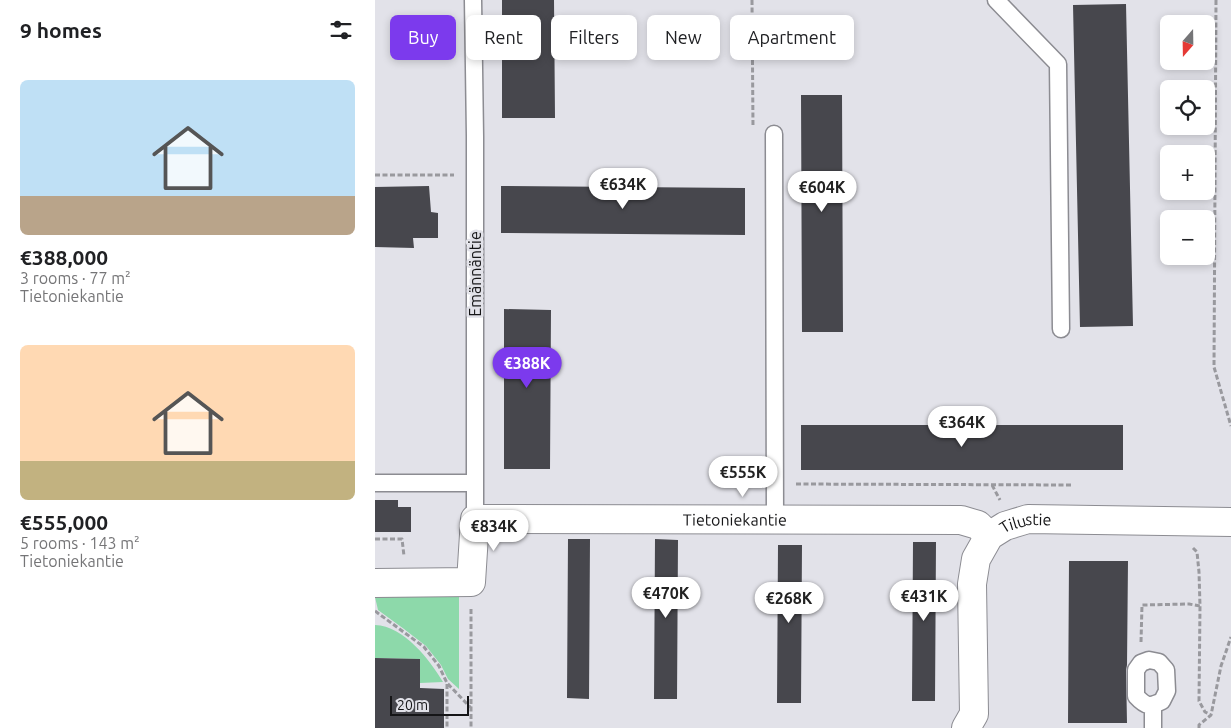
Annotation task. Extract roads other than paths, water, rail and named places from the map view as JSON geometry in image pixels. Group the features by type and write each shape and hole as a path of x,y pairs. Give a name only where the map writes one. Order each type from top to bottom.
{"street":[{"name":"Tietoniekantie","path":"475,519 961,520 978,525 989,536"},
{"name":"Emännäntie","path":"375,583 471,582 475,519"},
{"name":"Tilustie","path":"966,728 974,714 972,584 976,558 989,536 1005,526 1028,519 1231,522"}],"lane":[{"name":"Emännäntie","path":"473,0 475,519"},
{"path":"996,0 1058,64 1061,329"},
{"path":"774,134 775,519"},
{"path":"375,483 475,483"},
{"path":"1149,660 1159,662 1166,670 1167,691 1163,701 1153,706 1143,704 1136,696 1136,670 1141,663 1149,660"},
{"path":"1153,706 1153,728"}]}
